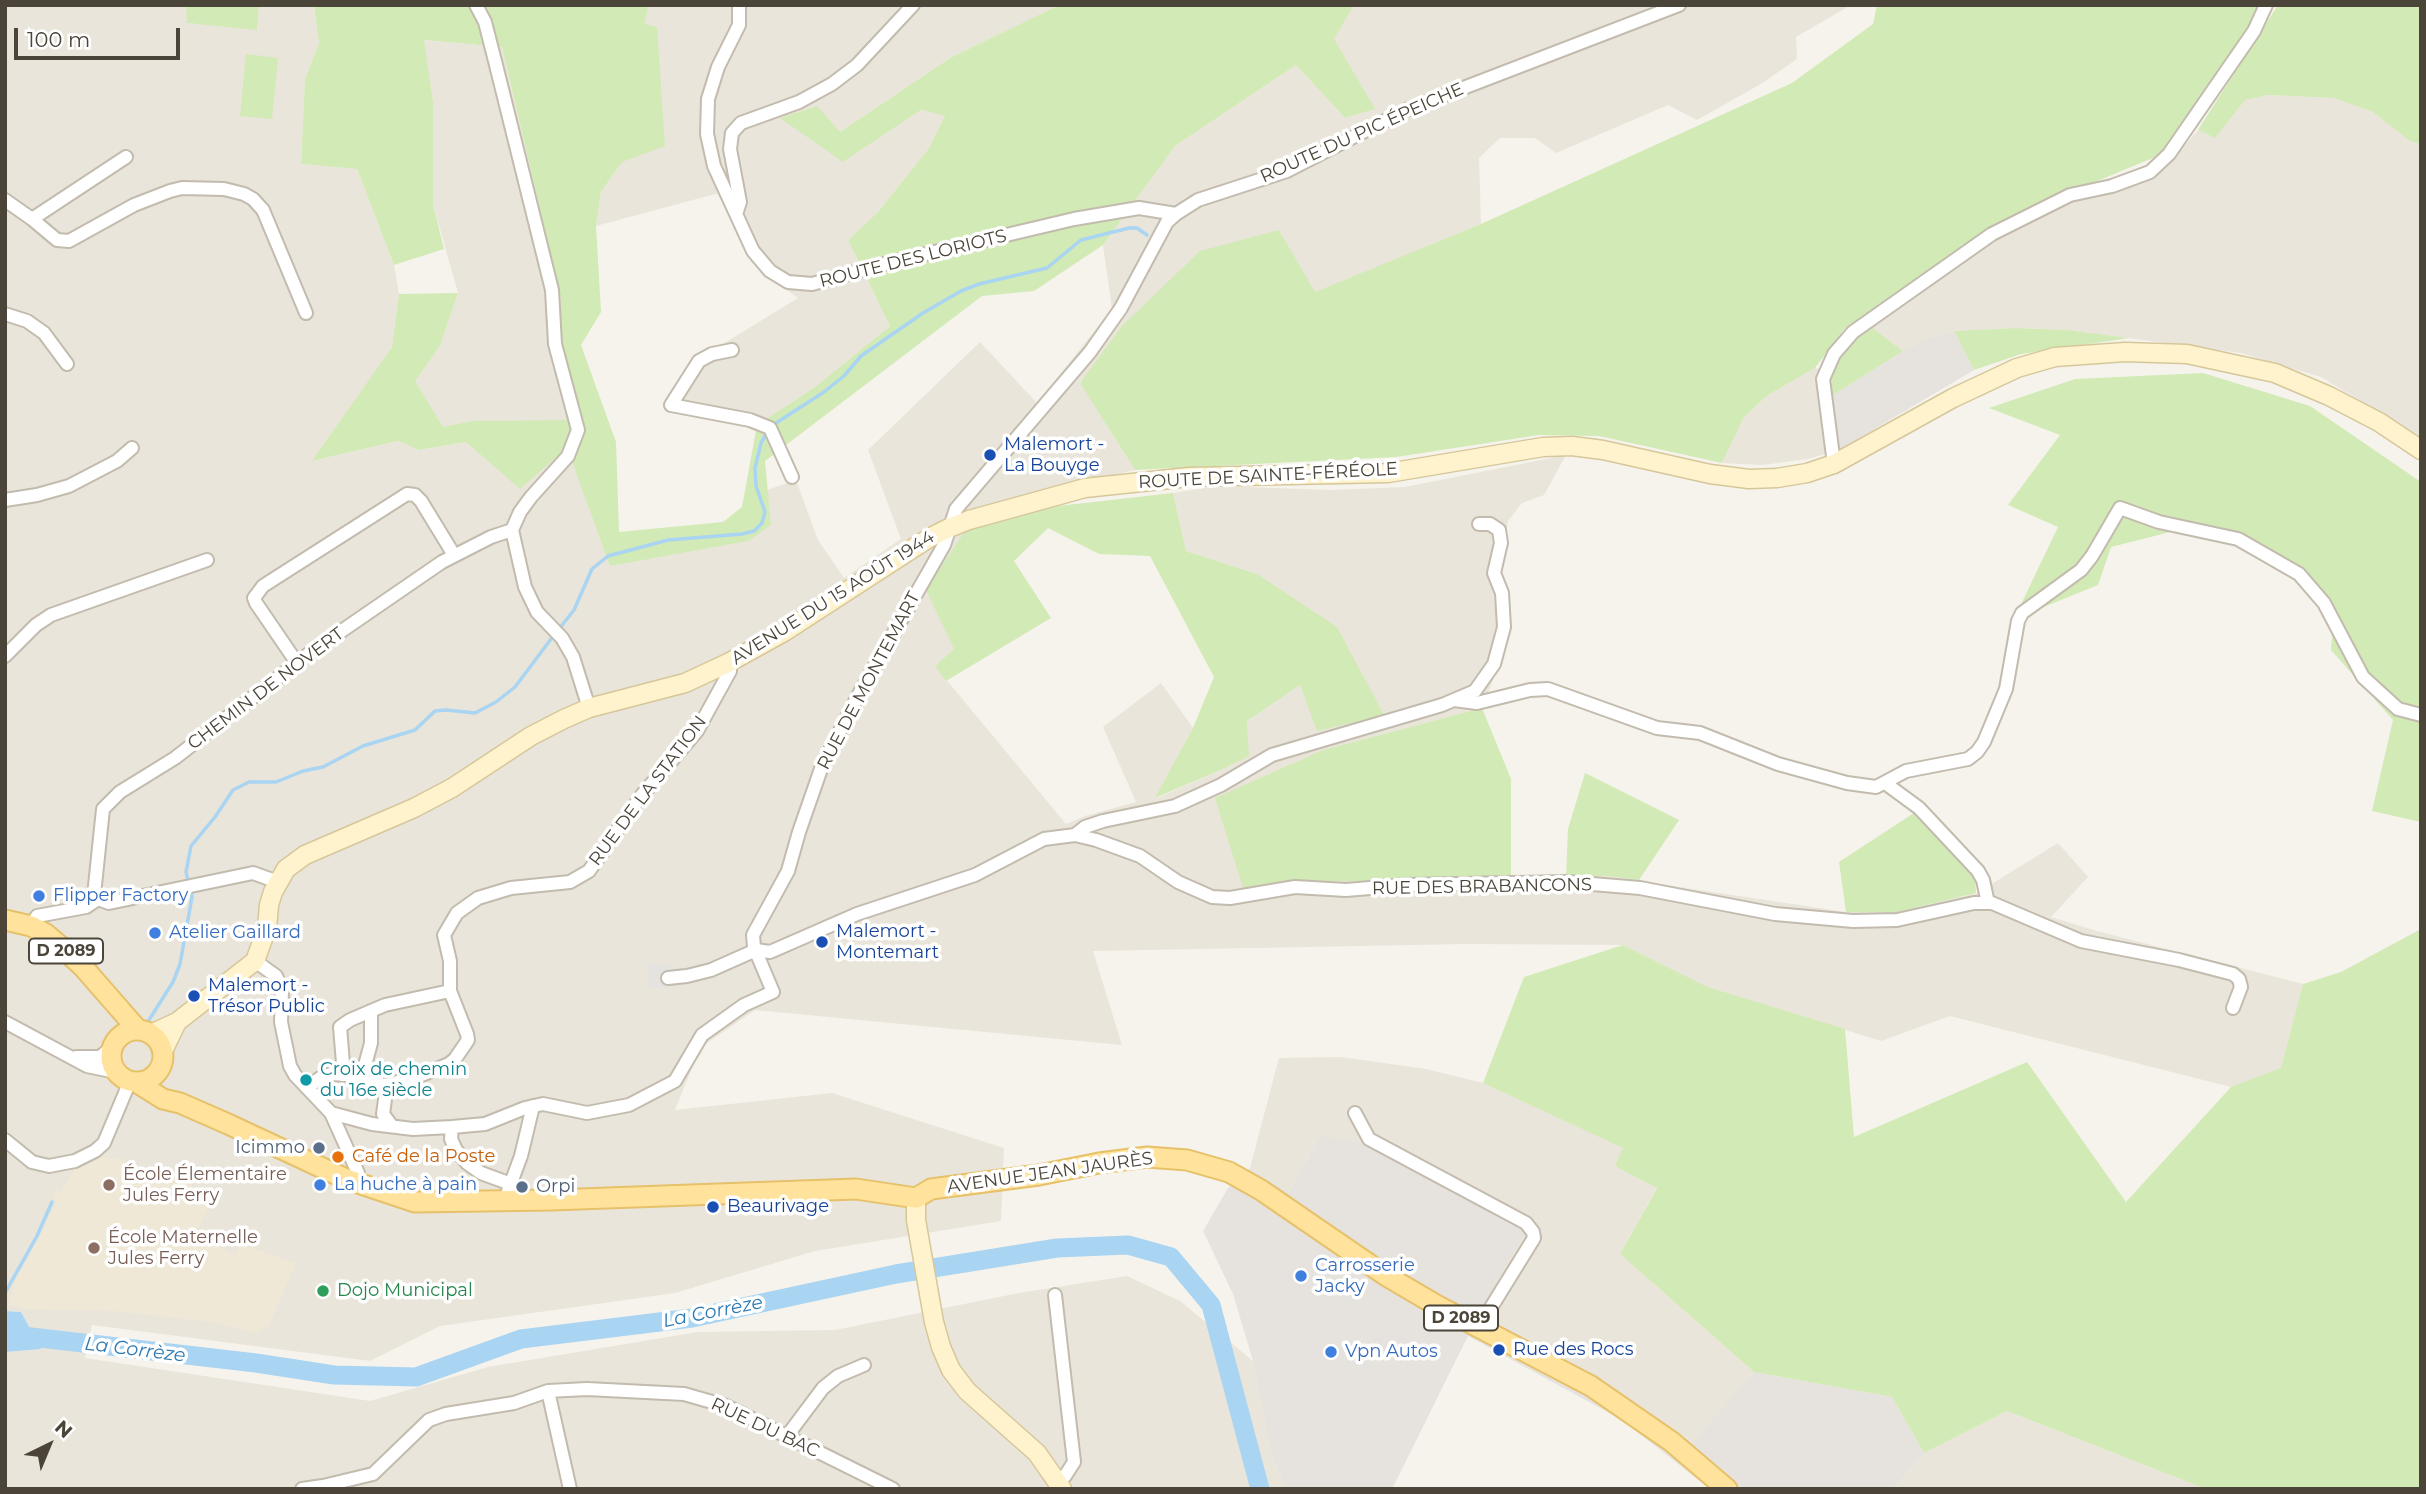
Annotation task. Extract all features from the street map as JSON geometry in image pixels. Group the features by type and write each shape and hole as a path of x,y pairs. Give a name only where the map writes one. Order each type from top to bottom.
{"main road":[{"name":"ROUTE DE SAINTE-FÉRÉOLE","path":"949,528 1086,488 1189,477 1388,473 1543,447 1572,446 1603,450 1710,474 1749,479 1777,478 1807,473 1834,464 1953,398 2017,368 2055,358 2125,352 2187,354 2275,373 2329,396 2379,422 2421,450"},
{"name":"AVENUE DU 15 AOÛT 1944","path":"278,882 286,869 304,855 414,808 452,788 531,736 589,708 685,683 728,663 784,632 929,538 949,528"},
{"path":"114,1043 122,1034 145,1032 177,1022 255,961 263,942 269,905 278,882"},
{"name":"D 2089","path":"5,920 31,926 46,934 70,954 111,1001 145,1032"},
{"path":"111,1001 117,1021 112,1064 128,1078 149,1079 161,1061 177,1022"},
{"path":"145,1032 156,1039 161,1061"},
{"name":"AVENUE JEAN JAURÈS","path":"161,1061 160,1080 180,1103"},
{"name":"AVENUE JEAN JAURÈS","path":"128,1078 163,1099 180,1103 354,1182 415,1202 509,1192 846,1189 916,1198 931,1189 1039,1175 1099,1163 1147,1157 1187,1160 1229,1172 1261,1190 1385,1275 1479,1327"},
{"path":"916,1198 916,1220 933,1322 951,1370 967,1391 1037,1453 1060,1485"},
{"name":"D 2089","path":"1479,1327 1582,1381 1634,1415 1700,1464 1727,1489"}],"street":[{"path":"476,5 485,22 552,290 555,344 578,430 568,456 531,497 520,512 513,530 525,587 537,612 562,638 573,657 589,708"},
{"name":"ROUTE DES LORIOTS","path":"739,5 739,25 718,67 708,99 707,134 714,166 753,251 770,271 788,282 812,284 1074,219 1139,208 1176,214"},
{"path":"736,215 740,202 730,149 732,133 741,123 799,103 832,84 857,65 913,5"},
{"name":"ROUTE DU PIC ÉPEICHE","path":"949,528 956,509 1090,352 1121,308 1167,222 1176,214 1198,200 1287,171 1406,110 1679,5"},
{"path":"1834,464 1823,379 1833,354 1853,332 1992,234 2070,195 2112,186 2150,172 2169,154 2254,31 2266,5"},
{"path":"32,219 126,157"},
{"path":"5,200 57,240 69,241 134,205 181,188 224,189 244,194 263,210 306,313"},
{"path":"5,314 27,321 44,333 67,364"},
{"path":"732,350 712,354 699,361 671,405 750,420 770,428 792,477"},
{"path":"5,500 69,486 117,461 132,448"},
{"path":"297,663 256,603 254,597 262,586 407,494 415,495 421,501 454,555"},
{"path":"1454,700 1476,703 1530,690 1548,689 1657,728 1700,733 1778,764 1847,783 1876,787 1906,771 1968,759 1977,752 2006,689 2022,612 2081,570 2120,508 2158,522 2238,539 2299,574 2324,603 2363,677 2398,709 2421,715"},
{"path":"1075,835 1085,827 1103,821 1175,806 1221,785 1272,755 1454,700 1475,691 1494,664 1504,627 1502,593 1494,573 1501,543 1499,530 1490,524 1479,524"},
{"name":"RUE DE MONTEMART","path":"756,950 753,936 789,871 799,832 822,766 864,684 944,545 949,528"},
{"name":"CHEMIN DE NOVERT","path":"98,899 94,895 99,842 103,809 109,801 176,758 297,663 454,555 491,537 513,530"},
{"path":"5,656 36,625 51,615 207,560"},
{"name":"RUE DE LA STATION","path":"387,1085 449,1064 468,1040 450,991 450,961 444,935 457,913 478,898 512,888 570,882 589,871 642,795 697,732 730,671 728,663"},
{"path":"1885,783 1919,808 1978,871 1988,903"},
{"name":"RUE DES BRABANCONS","path":"668,978 711,970 756,950 770,952 857,914 975,875 1044,839 1075,835 1140,856 1178,882 1212,897 1230,898 1295,887 1346,890 1406,885 1569,882 1640,888 1775,914 1853,921 1897,920 1974,903 1988,903 2081,941 2179,960 2233,974 2239,978 2241,987 2232,1008"},
{"path":"31,926 37,916 86,907 98,899 109,903 253,873 278,882"},
{"path":"331,1113 413,1129 485,1124 543,1104 587,1113 629,1105 675,1081 702,1035 744,1005 773,992 756,950"},
{"path":"255,961 276,976 282,990 281,1022 290,1066 331,1113 358,1173 354,1182"},
{"path":"342,1075 340,1027 385,1005 450,991"},
{"path":"361,1080 371,1043 371,1011"},
{"name":"AVENUE JEAN JAURÈS","path":"5,1022 94,1068 128,1078"},
{"path":"72,1056 100,1057 114,1043"},
{"path":"307,1088 331,1074 387,1085 383,1114 392,1126"},
{"path":"5,1140 32,1162 49,1166 75,1161 95,1151 104,1143 128,1078"},
{"path":"452,1127 451,1139 467,1163 509,1192 533,1106"},
{"path":"1355,1113 1369,1139 1526,1223 1533,1232 1534,1238 1479,1327"},
{"path":"1055,1295 1074,1462 1060,1485"},
{"path":"786,1436 823,1388 838,1376 864,1365"},
{"name":"RUE DU BAC","path":"302,1489 373,1474 429,1420 446,1413 514,1403 548,1391 587,1389 684,1394 726,1406 892,1489"},
{"path":"548,1391 570,1489"}],"shaded area":[{"path":"5,5 186,5 188,23 257,29 259,5 314,5 319,43 305,79 301,164 357,169 394,265 399,294 392,347 313,461 398,441 419,450 466,442 520,488 567,448 611,566 770,525 767,490 796,480 818,540 844,578 901,539 868,450 980,342 1037,403 1112,309 1103,245 1175,146 1296,65 1345,118 1374,109 1333,39 1354,5 1851,5 1796,37 1797,59 1761,84 1697,120 1668,105 1556,153 1535,138 1500,138 1479,158 1481,224 1314,293 1279,230 1080,382 1135,470 1039,492 977,510 955,649 935,666 1066,824 1136,802 1103,727 1161,683 1193,728 1157,798 1248,756 1247,721 1301,684 1383,715 1257,574 1186,551 1173,493 1217,486 1330,490 1405,487 1566,455 1544,495 1522,503 1508,521 1501,571 1507,645 1482,708 1323,750 1297,882 1606,876 1846,912 1897,912 1977,893 2058,843 2088,877 2051,917 2303,984 2281,1069 2231,1087 1950,1016 1881,1041 1708,987 1623,945 1466,944 1093,951 1122,1045 755,1010 700,1048 675,1110 832,1093 1004,1148 1001,1221 815,1251 675,1293 440,1326 370,1361 92,1325 85,1358 370,1401 488,1367 698,1332 835,1330 1019,1293 1127,1276 1180,1301 1253,1361 1271,1454 1286,1489 5,1489 5,1352 40,1349 21,1312 5,1311"},
{"path":"648,5 1059,5 950,58 840,132 843,162 921,110 945,116 929,148 878,212 848,240 890,326 815,387 757,425 667,401 695,361 798,298 766,275 746,251 719,193 596,226 601,192 622,162"},
{"path":"423,40 502,47 561,299 561,343 582,421 471,421 443,427 414,381 440,346 458,293 433,204 433,101"},
{"path":"2268,95 2334,98 2373,112 2410,140 2421,144 2421,437 2321,377 2241,353 2067,330 2018,328 1954,331 1928,338 1903,351 1869,325 2003,233 2072,199 2146,179 2171,162 2198,130 2215,138 2244,100"},
{"path":"1954,331 1974,370 1839,450 1830,397 1903,351 1928,338"},
{"path":"1815,368 1832,372 1830,397 1839,450 1808,459 1762,465 1722,463 1744,417 1768,395"},
{"path":"669,963 671,969 693,967 696,978 672,988 650,988 646,965"},
{"path":"1341,1057 1426,1069 1483,1083 1624,1148 1615,1166 1657,1187 1620,1254 1754,1372 1694,1443 1601,1381 1481,1312 1524,1233 1320,1136 1289,1192 1250,1168 1279,1058"},
{"path":"1320,1136 1361,1143 1525,1232 1481,1312 1601,1381 1693,1443 1754,1372 1892,1397 1924,1453 1894,1489 1710,1489 1622,1420 1468,1336 1392,1489 1286,1489 1271,1454 1253,1361 1233,1294 1203,1231 1228,1188 1250,1168 1289,1192"},
{"path":"100,1158 116,1158 214,1194 196,1235 235,1255 240,1244 296,1263 268,1327 256,1333 212,1322 115,1311 26,1309 8,1305 16,1277 26,1263 55,1205 57,1200 52,1199 56,1190 61,1192 74,1170"},
{"path":"2007,1411 2206,1489 1894,1489 1924,1453"}],"green space":[{"path":"186,5 259,5 257,30 187,23"},
{"path":"314,5 648,5 645,24 657,27 665,146 622,162 601,192 596,226 601,312 581,345 616,442 619,532 723,522 742,507 757,425 815,387 890,326 848,240 878,212 929,148 945,116 921,110 843,162 780,118 817,106 840,132 950,58 1059,5 1354,5 1334,39 1375,109 1345,118 1296,65 1175,146 1103,245 1034,291 982,296 765,461 771,525 748,541 610,566 567,448 520,489 466,442 419,450 398,441 312,461 392,347 399,294 458,293 440,346 415,381 443,427 471,421 582,420 561,343 561,299 502,47 424,40 433,101 433,204 444,249 394,265 357,169 301,164 305,79 319,43"},
{"path":"1877,5 2275,5 2160,155 2049,201 1967,245 1844,329 1815,368 1768,395 1744,417 1722,463 1599,436 1539,435 1396,457 1135,470 1080,383 1122,326 1200,251 1279,230 1315,292 1481,224 1792,83 1873,24"},
{"path":"2278,5 2421,5 2421,144 2410,141 2373,112 2334,98 2268,95 2245,100 2215,138 2198,130"},
{"path":"246,54 278,58 272,119 240,116"},
{"path":"1869,325 1903,351 1830,397 1832,372 1852,339"},
{"path":"2016,328 2067,330 2129,338 2021,354 1974,370 1954,331"},
{"path":"2203,373 2310,406 2421,482 2421,822 2372,811 2393,720 2331,650 2333,622 2289,570 2194,526 2111,547 2098,585 2014,619 2058,527 2008,505 2060,435 1989,408 2075,379"},
{"path":"1173,493 1186,551 1257,574 1337,627 1384,715 1317,731 1300,685 1247,721 1249,756 1155,798 1193,728 1214,677 1150,556 1099,554 1048,528 1014,561 1051,618 946,681 935,666 954,649 926,590 967,528 1058,506"},
{"path":"1482,708 1511,779 1511,879 1297,882 1243,888 1215,798 1323,750"},
{"path":"1585,773 1679,820 1639,880 1606,876 1566,877 1568,829"},
{"path":"1914,813 1975,877 1976,893 1897,912 1846,912 1839,862"},
{"path":"2421,929 2421,1489 2206,1489 2007,1411 1924,1453 1892,1397 1754,1372 1620,1254 1657,1188 1615,1166 1623,1148 1483,1083 1524,977 1623,945 1708,987 1845,1029 1854,1137 2027,1062 2126,1202 2231,1087 2281,1068 2303,984 2341,972"}],"water":[{"path":"5,1311 21,1312 41,1349 5,1352"}],"waterway":[{"path":"773,425 824,392 844,376 861,356 923,313 961,291 979,284 1047,268 1081,240 1129,228 1137,228 1147,235"},
{"path":"559,629 574,610 592,569 608,556 668,540 754,531 762,523 765,512 756,486 755,468 761,443 768,431"},
{"path":"149,1020 173,982 180,964 192,897 186,872 191,846 233,790 249,782 276,782 303,771 323,767 363,746 415,730 435,711 475,713 496,702 515,687 554,635"},
{"path":"5,1293 37,1236 52,1202"},
{"name":"La Corrèze","path":"5,1334 256,1363 334,1375 416,1377 521,1339 692,1318 896,1274 1057,1248 1128,1245 1171,1257 1211,1305 1260,1489"}],"place":[{"name":"Malemort - La Bouyge","path":"990,455"},
{"name":"Flipper Factory","path":"39,896"},
{"name":"Atelier Gaillard","path":"155,933"},
{"name":"Malemort - Montemart","path":"822,942"},
{"name":"Malemort - Trésor Public","path":"194,996"},
{"name":"Croix de chemin du 16e siècle","path":"306,1080"},
{"name":"Icimmo","path":"319,1148"},
{"name":"Café de la Poste","path":"338,1157"},
{"name":"École Élementaire Jules Ferry","path":"109,1185"},
{"name":"La huche à pain","path":"320,1185"},
{"name":"Orpi","path":"522,1187"},
{"name":"Beaurivage","path":"713,1207"},
{"name":"École Maternelle Jules Ferry","path":"94,1248"},
{"name":"Carrosserie Jacky","path":"1301,1276"},
{"name":"Dojo Municipal","path":"323,1291"},
{"name":"Rue des Rocs","path":"1499,1350"},
{"name":"Vpn Autos","path":"1331,1352"}]}
